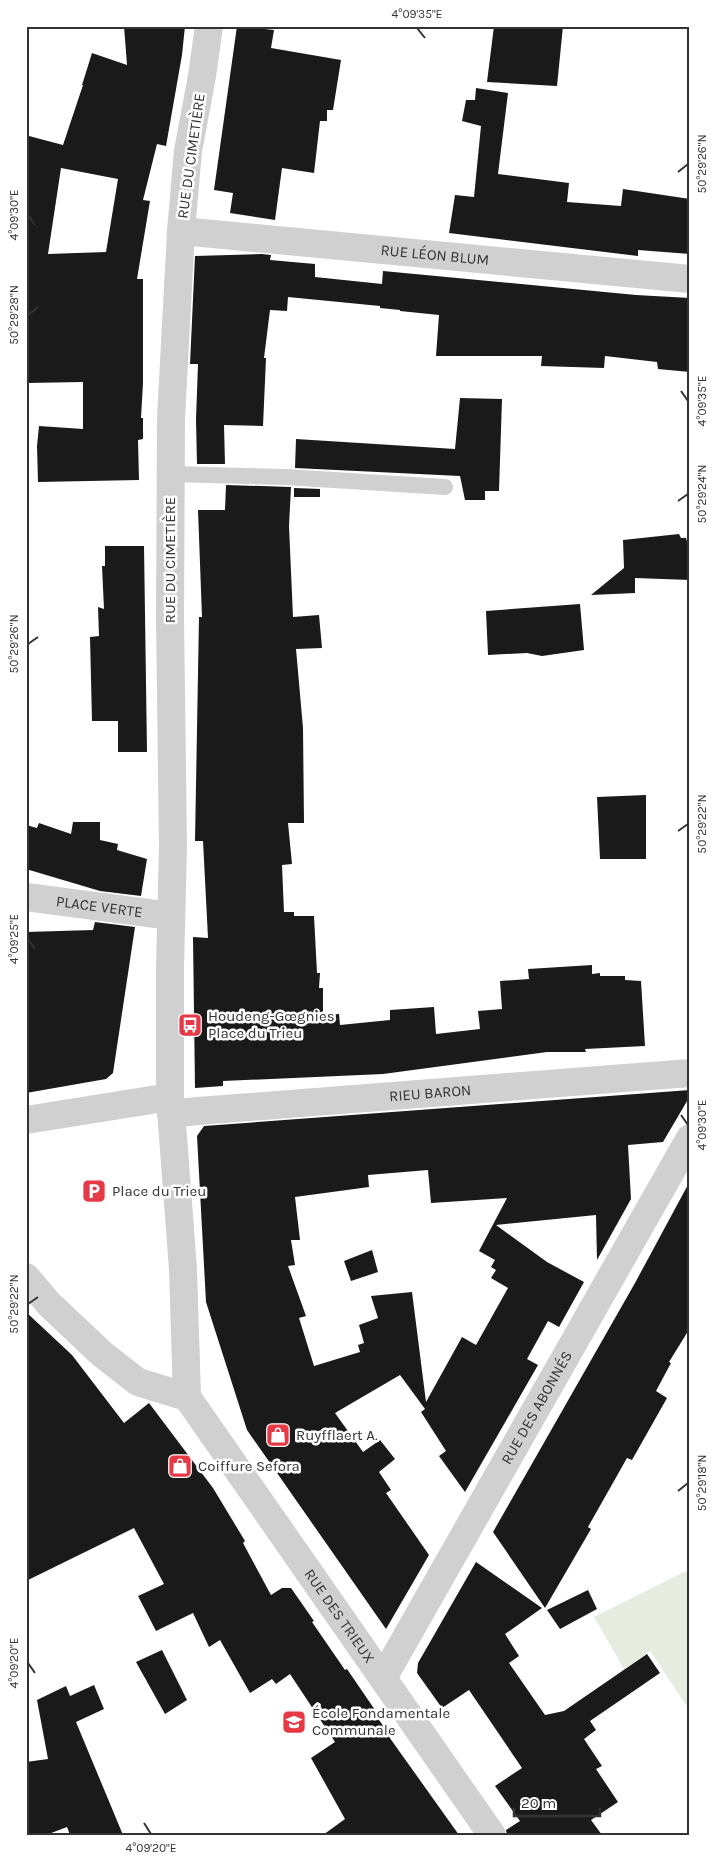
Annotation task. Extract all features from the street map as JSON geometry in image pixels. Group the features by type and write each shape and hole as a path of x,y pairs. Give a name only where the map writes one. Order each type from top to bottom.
{"street":[{"name":"RUE DU CIMETIÈRE","path":"171,1106 173,846 170,619 171,418 181,231 188,151 209,26"},
{"name":"RUE LÉON BLUM","path":"181,231 690,279"},
{"name":"PLACE VERTE","path":"26,897 171,916"},
{"name":"RIEU BARON","path":"171,1106 198,1111 690,1073"},
{"path":"26,1120 171,1106 183,1269 187,1397 138,1382 82,1336 49,1304 26,1277"},
{"name":"RUE DES ABONNÉS","path":"383,1678 690,1138"},
{"name":"RUE DES TRIEUX","path":"187,1397 492,1835"}],"lane":[{"path":"171,474 286,476 445,487"}],"shaded area":[{"path":"690,1569 690,1711 650,1651 624,1669 594,1617"}],"building":[{"path":"124,26 185,26 182,55 166,146 157,144 143,200 150,201 137,279 143,279 141,418 143,418 143,439 138,440 139,480 38,482 37,446 39,426 83,429 83,382 26,383 26,154 29,136 63,145 92,53 127,65","holes":["61,168 118,179 106,252 48,254"]},
{"path":"237,26 274,30 271,48 341,60 333,110 327,110 327,121 320,121 314,173 282,168 275,220 230,213 233,193 214,190"},
{"path":"494,26 563,26 557,86 487,82"},
{"path":"476,88 508,93 498,174 569,183 567,202 621,206 623,189 690,199 690,254 638,250 638,256 449,233 455,195 474,197 481,126 462,121 466,100 475,100"},
{"path":"271,255 270,260 315,264 315,277 382,284 383,271 636,295 690,298 690,372 658,369 657,362 605,356 604,368 541,366 542,356 436,356 439,315 380,308 380,306 288,297 287,311 270,310 264,358 266,358 263,426 224,425 225,464 197,464 198,364 190,364 195,256"},
{"path":"460,398 502,399 499,491 485,491 485,500 465,500 460,476 295,468 296,439 455,449"},
{"path":"226,485 291,487 289,526 293,617 319,615 322,648 296,649 303,728 304,823 288,823 292,864 282,865 284,912 294,912 294,916 314,916 317,973 320,973 319,988 323,988 323,1015 339,1014 340,1025 390,1020 390,1010 434,1007 436,1034 480,1029 478,1011 502,1009 500,981 529,979 528,969 592,965 592,974 600,973 600,976 625,976 625,980 641,981 645,1046 585,1049 586,1052 547,1052 383,1074 223,1081 223,1086 195,1088 193,937 208,938 203,841 195,841 199,617 202,617 198,510 225,510"},
{"path":"294,488 320,489 320,497 294,497"},
{"path":"679,534 681,538 686,538 690,552 690,580 635,578 635,593 591,595 624,568 623,540"},
{"path":"105,546 144,546 147,752 118,752 118,721 92,721 90,637 99,636 98,607 104,609 102,566 105,566"},
{"path":"580,604 584,650 542,656 527,653 488,655 486,611"},
{"path":"646,795 646,859 600,859 597,797"},
{"path":"73,822 100,822 100,840 118,844 117,850 147,859 141,896 100,891 26,869 26,825 37,828 39,823 71,834"},
{"path":"95,922 135,927 113,1073 106,1079 26,1093 26,932 93,930"},
{"path":"690,1090 690,1096 663,1142 628,1145 631,1199 597,1260 596,1215 496,1225 547,1262 584,1282 559,1327 548,1321 527,1359 538,1365 465,1492 439,1456 446,1451 421,1412 425,1409 400,1375 335,1413 363,1452 380,1440 395,1459 379,1472 391,1490 386,1493 429,1555 386,1629 247,1430 206,1302 197,1136 204,1126","holes":["428,1170 431,1203 507,1198 479,1251 495,1260 491,1267 496,1270 491,1278 508,1288 476,1345 462,1337 426,1402 412,1292 371,1296 378,1318 359,1325 364,1343 358,1345 360,1352 314,1366 299,1318 306,1316 288,1266 295,1265 291,1240 300,1240 295,1197 369,1187 368,1175"]},
{"path":"690,1181 690,1328 669,1362 671,1363 656,1391 667,1398 632,1460 627,1458 588,1527 591,1529 545,1608 493,1532 635,1283"},
{"path":"372,1250 378,1272 351,1281 344,1261"},
{"path":"26,1312 72,1355 124,1423 149,1403 213,1488 245,1541 243,1543 271,1595 282,1588 291,1588 345,1670 347,1669 375,1710 373,1711 387,1734 459,1835 323,1835 345,1819 311,1758 335,1742 290,1674 276,1684 272,1679 250,1693 220,1640 209,1647 193,1613 156,1631 138,1596 164,1584 134,1528 26,1581"},
{"path":"476,1562 542,1608 505,1634 519,1656 509,1663 545,1715 564,1711 647,1654 660,1673 590,1721 596,1730 584,1739 602,1766 596,1769 618,1802 591,1820 602,1835 507,1835 506,1830 520,1821 495,1786 522,1768 469,1690 442,1708 417,1673 418,1663"},
{"path":"588,1590 597,1609 560,1629 547,1610"},
{"path":"162,1650 187,1700 165,1714 136,1662"},
{"path":"94,1685 104,1709 76,1722 123,1835 70,1835 67,1827 46,1835 26,1835 26,1762 48,1759 37,1700 66,1686 70,1696"}],"place":[{"name":"Houdeng-Gœgnies Place du Trieu","path":"190,1025"},
{"name":"Place du Trieu","path":"94,1191"},
{"name":"Ruyfflaert A.","path":"278,1435"},
{"name":"Coiffure Sefora","path":"180,1466"},
{"name":"École Fondamentale Communale","path":"294,1722"}]}
